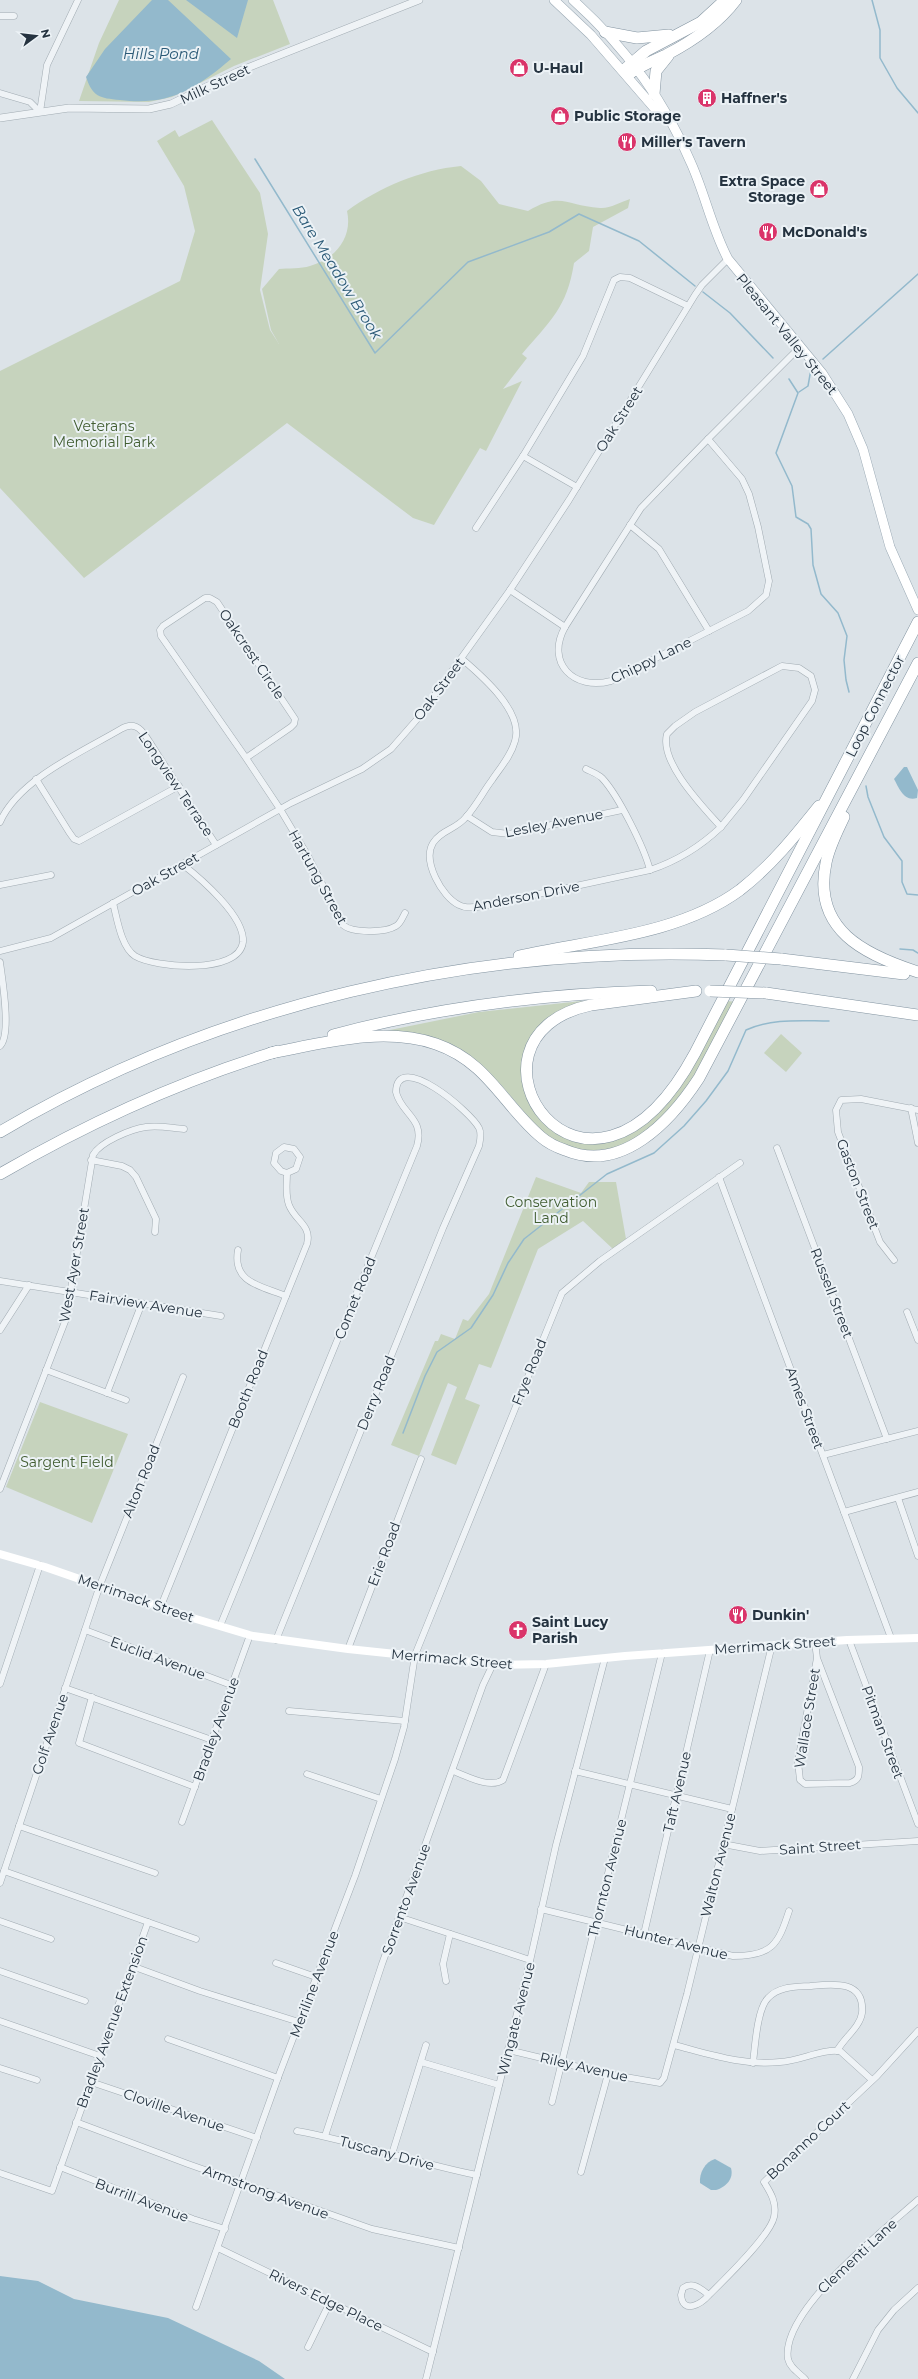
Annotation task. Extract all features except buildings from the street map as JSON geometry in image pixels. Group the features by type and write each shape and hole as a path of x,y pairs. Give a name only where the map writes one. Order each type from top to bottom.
{"highway":[{"path":"630,69 646,51 687,31 711,15 725,0"},
{"path":"630,69 673,51 695,38 717,21 736,0"},
{"path":"605,32 625,37 650,38 687,31"},
{"path":"654,94 656,71 673,51"},
{"name":"Loop Connector","path":"832,790 918,622"},
{"name":"Loop Connector","path":"886,722 918,663"},
{"path":"886,722 831,847 825,869 824,896 834,920 856,945 886,962 918,972"},
{"path":"271,1053 364,1037 386,1036 417,1039 451,1051 481,1071 534,1132 549,1143 572,1153 593,1156 617,1152 635,1144 666,1120 687,1097 700,1078 886,722"},
{"path":"484,967 514,958 674,923 712,908 740,890 770,864 832,790"},
{"path":"696,991 591,1005 577,1008 555,1018 538,1036 528,1057 526,1067 529,1092 538,1109 555,1126 566,1134 590,1140 606,1138 626,1131 660,1105 690,1064 832,790"},
{"path":"0,1132 47,1106 125,1068 244,1023 364,989 484,967 594,956 726,955 781,958 861,967 918,976"},
{"path":"0,1174 63,1139 128,1107 194,1079 271,1053 384,1022 479,1004 586,993 710,991 766,993 918,1015"}],"main road":[{"name":"Pleasant Valley Street","path":"554,0 630,69 654,94 691,162 720,243 728,259 801,346 833,388 854,425 865,457 890,546 918,610"},
{"name":"Pleasant Valley Street","path":"572,0 605,32 673,128"},
{"name":"Merrimack Street","path":"0,1554 40,1565 250,1635 276,1640 348,1649 493,1664 546,1664 662,1653 772,1645 849,1640 918,1638"}],"street":[{"path":"40,112 47,65 78,0"},
{"name":"Milk Street","path":"0,118 84,107 149,109 171,104 242,70 419,0"},
{"path":"0,16 14,16"},
{"path":"0,93 30,102 40,112"},
{"name":"Oak Street","path":"0,951 51,938 216,845 280,810 362,769 386,754 412,726 462,659 510,590 577,487 688,306 702,285 728,259"},
{"path":"476,528 523,456 583,356 614,280 620,277 630,278 688,306"},
{"name":"Chippy Lane","path":"708,439 738,471 749,494 769,581 766,594 755,606 611,681 599,684 587,684 570,677 566,671 559,649 565,627 641,508 708,439 801,346"},
{"path":"523,456 577,487"},
{"path":"630,525 659,549 709,631"},
{"path":"510,590 565,627"},
{"name":"Oakcrest Circle","path":"246,758 291,727 294,724 295,719 217,602 210,598 205,598 163,626 160,630 161,636 246,758 280,810"},
{"name":"Anderson Drive","path":"462,659 499,696 511,712 517,727 515,741 510,754 467,816 460,824 438,837 431,848 430,864 436,880 451,900 459,906 468,908 483,906 650,870 671,862 688,853 708,839 721,827 743,800 812,701 814,682 806,672 782,666 771,670 683,719 668,734 668,751 683,782 721,827"},
{"name":"Longview Terrace","path":"0,822 16,796 36,779 121,729 133,725 142,731 216,845"},
{"path":"586,769 602,778 644,850 650,870"},
{"path":"36,779 76,841 79,841 179,786"},
{"name":"Hartung Street","path":"280,810 321,879 339,918 348,929 356,932 392,928 399,924 405,913"},
{"name":"Lesley Avenue","path":"467,816 492,832 509,834 622,810"},
{"path":"113,903 126,944 135,956 184,967 209,964 231,957 241,948 243,942 241,930 230,911 218,896 182,864"},
{"path":"0,885 51,875"},
{"path":"0,962 4,996 2,1025 5,1040 0,1046"},
{"name":"Comet Road","path":"220,1626 417,1146 419,1129 396,1095 396,1086 399,1081 404,1078 412,1077 448,1096 478,1126 480,1133 479,1146"},
{"name":"Gaston Street","path":"894,1260 886,1252 878,1237 838,1132 836,1120 838,1102 844,1098 853,1098 911,1108"},
{"path":"918,1110 911,1108 918,1143"},
{"name":"West Ayer Street","path":"0,1489 66,1319 91,1160 95,1150 101,1145 141,1128 162,1127 184,1129"},
{"name":"Derry Road","path":"276,1640 479,1146"},
{"path":"288,1147 296,1151 300,1160 296,1169 288,1173 278,1169 274,1160 278,1151 288,1147"},
{"name":"Russell Street","path":"777,1148 886,1439"},
{"path":"91,1160 122,1166 130,1170 136,1177 156,1219 154,1232"},
{"name":"Frye Road","path":"415,1655 562,1293 600,1260 740,1163"},
{"name":"Booth Road","path":"161,1606 308,1238 307,1228 292,1211 288,1203 288,1173"},
{"name":"Ames Street","path":"719,1177 891,1638"},
{"path":"238,1250 237,1266 244,1278 286,1296"},
{"name":"Fairview Avenue","path":"0,1281 221,1316"},
{"path":"0,1330 29,1285"},
{"path":"106,1393 142,1303"},
{"path":"906,1312 918,1340"},
{"path":"46,1370 126,1400"},
{"name":"Alton Road","path":"100,1585 183,1377"},
{"path":"823,1455 918,1431"},
{"name":"Erie Road","path":"348,1649 421,1458"},
{"path":"844,1512 918,1492"},
{"path":"898,1498 918,1556"},
{"path":"0,1684 40,1565"},
{"name":"Golf Avenue","path":"0,1883 100,1585"},
{"name":"Euclid Avenue","path":"85,1630 231,1685"},
{"name":"Bradley Avenue","path":"182,1822 250,1635"},
{"name":"Pitman Street","path":"849,1640 916,1814 918,1824"},
{"name":"Wallace Street","path":"815,1642 817,1658 859,1767 859,1776 856,1780 850,1783 805,1784 800,1780 798,1774 798,1762 817,1658"},
{"name":"Walton Avenue","path":"660,2083 666,2072 674,2045 772,1645"},
{"name":"Taft Avenue","path":"644,1934 710,1650"},
{"name":"Thornton Avenue","path":"552,2102 662,1653"},
{"name":"Meriline Avenue","path":"196,2307 278,2078 355,1876 381,1799 405,1721 415,1655"},
{"name":"Wingate Avenue","path":"426,2379 508,2050 541,1909 605,1658"},
{"name":"Sorrento Avenue","path":"325,2136 368,2004 483,1685 493,1664"},
{"path":"453,1770 488,1784 499,1783 503,1780 546,1664"},
{"path":"65,1688 212,1740"},
{"path":"92,1697 79,1743 195,1788"},
{"path":"289,1711 405,1721"},
{"path":"576,1770 732,1809"},
{"path":"307,1774 381,1799"},
{"path":"19,1826 155,1873"},
{"name":"Saint Street","path":"723,1844 760,1851 918,1841"},
{"path":"4,1871 196,1939"},
{"name":"Hunter Avenue","path":"541,1909 734,1956 763,1952 772,1947 779,1938 788,1912"},
{"path":"399,1917 530,1960"},
{"path":"0,1920 51,1939"},
{"name":"Bradley Avenue Extension","path":"76,2122 148,1922"},
{"path":"446,1981 443,1964 450,1934"},
{"path":"276,1963 316,1977"},
{"path":"132,1966 200,1992 299,2022"},
{"path":"0,1971 85,2002"},
{"path":"753,2063 765,2002 772,1994 786,1988 838,1983 851,1988 857,1994 861,2003 861,2016 837,2051"},
{"path":"0,2021 100,2056"},
{"name":"Bonanno Court","path":"709,2295 697,2286 691,2285 684,2288 681,2296 683,2303 691,2307 701,2303 709,2295 771,2226 774,2217 774,2201 764,2182 872,2080 918,2031"},
{"path":"168,2039 278,2078"},
{"path":"392,2154 426,2045"},
{"path":"674,2045 728,2059 753,2063 790,2061 837,2051 846,2054 872,2080"},
{"name":"Riley Avenue","path":"508,2050 608,2074 660,2083"},
{"path":"420,2062 499,2084"},
{"path":"0,2068 37,2080"},
{"path":"581,2172 608,2074"},
{"name":"Cloville Avenue","path":"91,2082 257,2138"},
{"path":"0,2173 52,2191 76,2122"},
{"name":"Armstrong Avenue","path":"76,2122 372,2229 459,2248"},
{"name":"Tuscany Drive","path":"297,2131 325,2136 477,2175"},
{"name":"Burrill Avenue","path":"60,2168 193,2219 225,2229"},
{"name":"Clementi Lane","path":"805,2379 792,2367 788,2359 788,2350 794,2330 809,2304 829,2280 918,2200"},
{"name":"Rivers Edge Place","path":"218,2248 433,2352"},
{"path":"853,2379 878,2330 894,2310 918,2288"},
{"path":"308,2348 330,2302"}],"green space":[{"path":"119,0 273,0 290,44 234,66 172,97 149,102 79,101 99,43"},
{"name":"Veterans Memorial Park","path":"212,120 260,193 268,234 260,290 270,330 279,344 271,330 262,289 279,269 306,267 319,263 334,253 345,238 348,221 347,211 373,194 401,181 431,171 461,166 481,181 499,204 528,211 539,205 557,201 564,201 589,207 604,208 630,199 628,208 593,227 589,251 574,263 567,292 562,303 549,323 522,354 527,358 503,389 522,381 486,451 480,448 434,525 413,518 287,423 84,578 0,488 0,371 180,281 195,231 184,186 157,141 175,130 179,137"},
{"path":"600,999 569,1006 546,1022 525,1076 548,1124 609,1139 614,1139 633,1132 651,1119 667,1103 682,1083 695,1061 726,1001 738,1002 701,1072 661,1123 618,1148 585,1151 566,1146 548,1137 535,1125 502,1086 474,1061 380,1032 479,1012"},
{"path":"781,1034 802,1053 786,1072 764,1053"},
{"name":"Conservation Land","path":"536,1177 581,1193 589,1182 616,1182 626,1239 613,1249 583,1221 538,1249 491,1368 479,1364 465,1399 480,1405 456,1465 431,1455 457,1387 448,1383 419,1456 391,1445 435,1341 438,1341 441,1334 455,1339 463,1319 468,1321 489,1294"},
{"name":"Sargent Field","path":"40,1402 128,1434 92,1523 6,1487"}],"water":[{"name":"Hills Pond","path":"152,0 168,0 231,59 193,87 167,98 137,101 120,100 102,97 94,93 86,77 105,49"},
{"name":"Hills Pond","path":"186,0 248,0 237,38"},
{"path":"904,767 907,767 918,790 917,798 912,799 905,796 894,779"},
{"path":"715,2159 731,2168 732,2172 726,2185 716,2190 711,2190 700,2183 700,2179 703,2168 711,2160"},
{"path":"0,2276 38,2281 74,2299 168,2318 259,2361 285,2379 0,2379"}],"waterway":[{"path":"872,0 880,30 880,58 897,88 918,113"},
{"name":"Bare Meadow Brook","path":"255,159 375,353 468,262 549,232 579,214 639,241 695,286"},
{"path":"823,359 918,274"},
{"name":"Bare Meadow Brook","path":"703,292 730,313 773,358"},
{"path":"799,392 808,386 811,369"},
{"name":"Bare Meadow Brook","path":"789,379 798,393 776,453 792,486 796,517 808,524 811,529 813,565 821,594 838,613 847,636 844,660 849,692"},
{"name":"Bare Meadow Brook","path":"866,786 868,797 884,837 902,861 902,882 907,894 918,895"},
{"path":"900,949 913,950 918,953"},
{"path":"403,1433 425,1376 437,1352 471,1328 493,1295 508,1263 524,1239 607,1174 654,1153 684,1126 706,1101 728,1071 746,1030 756,1026 776,1022 829,1021"}],"place":[{"name":"U-Haul","path":"519,68"},
{"name":"Haffner's","path":"707,98"},
{"name":"Public Storage","path":"560,116"},
{"name":"Miller's Tavern","path":"627,142"},
{"name":"Extra Space Storage","path":"819,189"},
{"name":"McDonald's","path":"768,232"},
{"name":"Dunkin'","path":"738,1615"},
{"name":"Saint Lucy Parish","path":"518,1630"}]}
